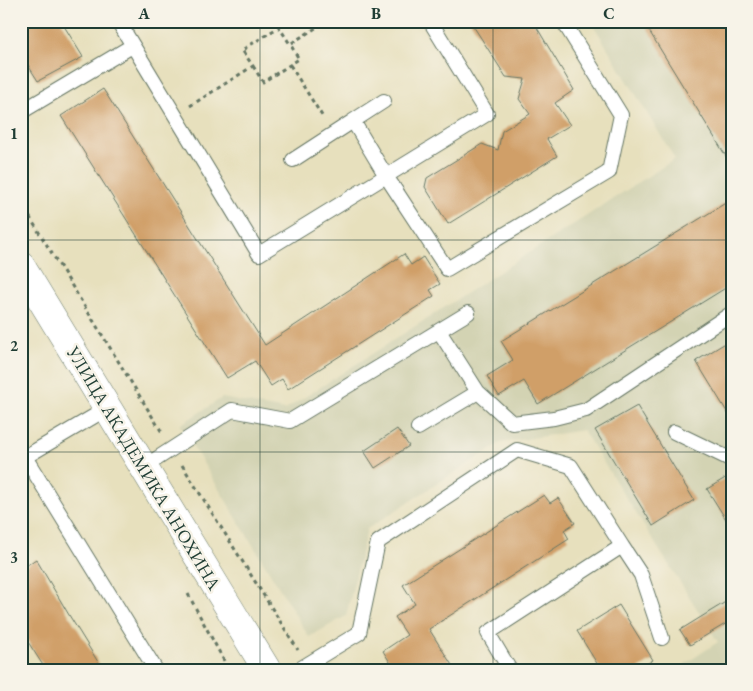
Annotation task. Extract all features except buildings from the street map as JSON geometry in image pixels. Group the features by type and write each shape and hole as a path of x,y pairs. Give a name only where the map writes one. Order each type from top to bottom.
{"street":[{"name":"УЛИЦА АКАДЕМИКА АНОХИНА","path":"21,266 267,670"}],"lane":[{"path":"118,21 259,254 487,114 430,21"},
{"path":"353,120 386,176 447,269 609,172 621,115 563,21"},
{"path":"21,112 132,46"},
{"path":"293,160 384,101"},
{"path":"144,467 232,410 290,421 468,313"},
{"path":"439,331 478,392 512,423 554,418 586,410 732,313"},
{"path":"418,428 478,392"},
{"path":"108,408 23,457 156,670"},
{"path":"674,432 732,460"},
{"path":"298,670 359,633 378,542 517,450 571,466 641,574 662,638"},
{"path":"510,670 488,633 622,546"}],"path":[{"path":"290,44 327,21"},
{"path":"279,27 299,58 290,64 262,82 242,50 279,27"},
{"path":"290,64 333,134"},
{"path":"175,116 253,66"}],"shaded area":[{"path":"591,21 732,21 732,670 676,670 718,642 583,430 500,443 367,529 346,616 309,637 180,425 222,398 285,410 675,159"}],"green space":[{"path":"214,21 253,21 233,26"}]}
